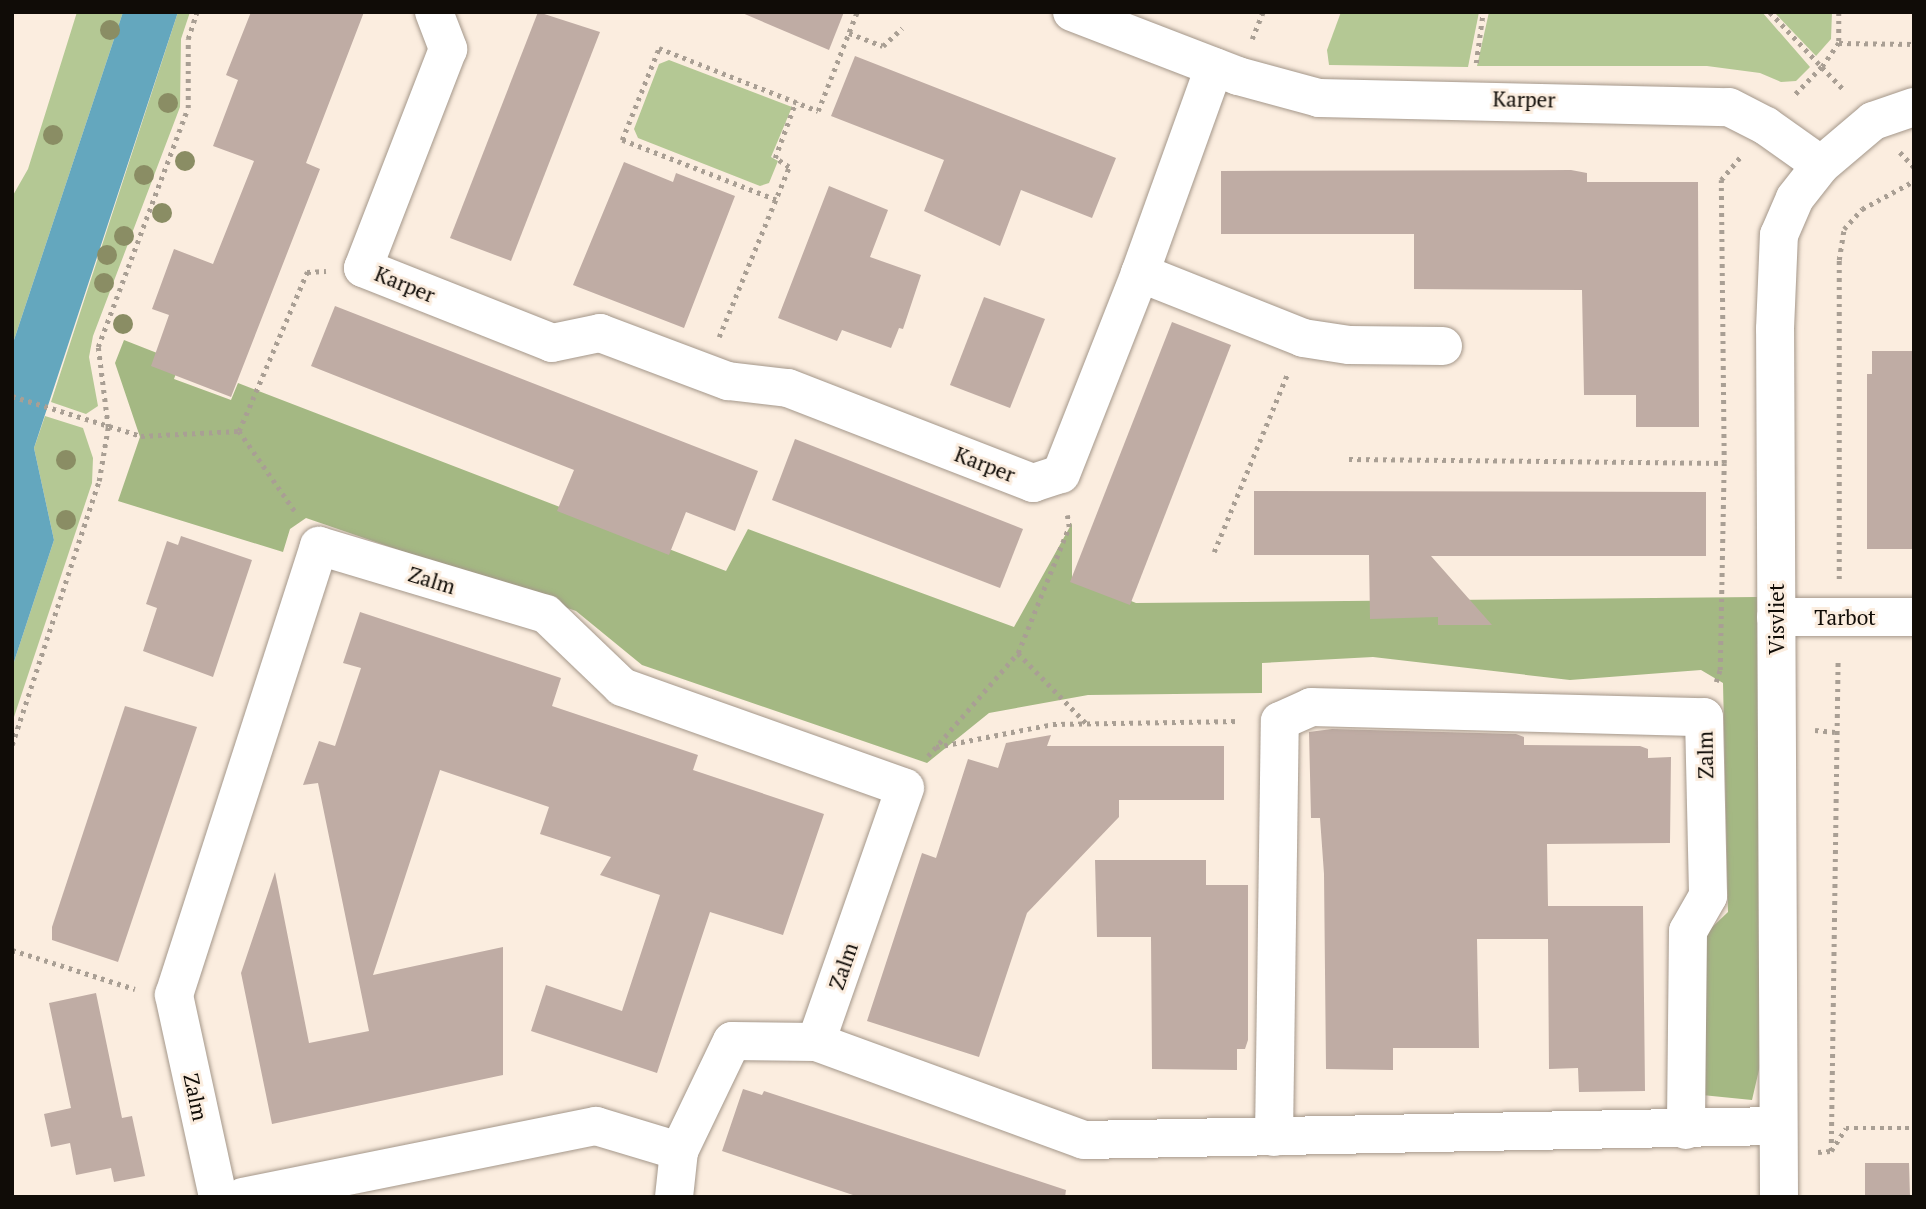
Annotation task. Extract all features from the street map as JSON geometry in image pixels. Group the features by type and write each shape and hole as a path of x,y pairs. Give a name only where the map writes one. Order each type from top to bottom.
{"street":[{"name":"Karper","path":"434,12 448,49 363,268 552,343 600,332 728,381 788,388 1033,483 1061,474"},
{"name":"Karper","path":"1072,12 1214,66 1319,98 1471,98 1729,107 1766,126 1821,165"},
{"path":"1061,474 1140,273 1214,66"},
{"name":"Visvliet","path":"1779,1197 1776,617 1780,235 1796,198 1821,165 1873,121 1914,107"},
{"path":"1140,273 1303,338 1349,345 1443,346"},
{"path":"174,995 320,546"},
{"name":"Zalm","path":"320,546 546,614 622,687 905,788 816,1042"},
{"name":"Tarbot","path":"1776,617 1914,617"},
{"name":"Zalm","path":"1280,721 1311,708 1704,717 1708,896 1688,931 1686,1130"},
{"path":"1274,1137 1280,721"},
{"name":"Zalm","path":"174,995 218,1197"},
{"path":"674,1197 680,1152 732,1041 816,1042 1084,1140 1686,1130 1778,1141"},
{"path":"243,1197 596,1126 680,1152"}],"path":[{"path":"12,745 99,481 108,427 98,347 188,108 188,39 197,12"},
{"path":"776,200 622,140 659,48 818,110 857,12"},
{"path":"1471,98 1483,12"},
{"path":"1770,12 1873,121"},
{"path":"1349,459 1724,463 1721,180 1839,44 1839,12"},
{"path":"849,33 883,46 902,28"},
{"path":"1839,44 1914,44"},
{"path":"703,373 789,167 775,158 796,101"},
{"path":"239,431 307,272 363,268"},
{"path":"1214,552 1303,338"},
{"path":"12,396 65,415 141,436 239,431"},
{"path":"239,431 320,546"},
{"path":"905,788 936,747 1018,653 1069,527 1061,474"},
{"path":"1018,653 1086,723"},
{"path":"936,747 1053,724 1280,721"},
{"path":"12,950 146,992 174,995"},
{"path":"1778,1141 1831,1152 1846,1128 1914,1128"}],"green space":[{"path":"77,12 123,12 12,346 12,197 28,169"},
{"path":"178,12 190,12 181,39 180,107 93,336 89,357 98,406 86,414 51,402"},
{"path":"1341,12 1479,12 1468,67 1329,65 1327,50"},
{"path":"1489,12 1762,12 1810,67 1796,81 1781,82 1760,73 1707,66 1477,66"},
{"path":"1774,12 1832,12 1831,39 1816,56"},
{"path":"669,60 792,107 771,157 778,161 769,183 760,186 638,138 634,129 659,64"},
{"path":"124,340 180,362 174,379 231,400 238,383 726,571 748,529 1014,627 1072,523 1072,577 1136,603 1757,597 1762,1057 1752,1100 1702,1095 1704,935 1728,912 1723,683 1701,670 1570,680 1373,657 1262,663 1262,693 1088,695 989,713 927,763 642,665 576,611 306,518 290,529 283,552 118,501 140,437 115,363"},
{"path":"45,416 83,428 93,458 92,483 12,723 12,668 54,540 34,448"}],"water":[{"path":"123,12 178,12 34,448 54,540 12,668 12,346"}],"building":[{"path":"251,12 364,12 306,163 320,169 231,397 151,366 169,315 152,309 174,249 213,264 254,161 213,146 238,80 226,75"},
{"path":"538,12 600,32 511,261 450,238"},
{"path":"740,12 844,12 829,50"},
{"path":"855,56 1116,158 1092,218 1021,190 1000,246 924,211 944,160 831,116"},
{"path":"624,162 673,182 676,173 735,196 684,328 573,285"},
{"path":"1571,170 1587,173 1587,182 1698,182 1699,427 1636,427 1636,395 1584,395 1582,290 1414,289 1414,234 1221,234 1221,171"},
{"path":"829,186 888,210 870,257 921,275 903,329 899,328 891,348 842,330 837,341 778,318"},
{"path":"984,297 1045,319 1010,408 950,385"},
{"path":"335,306 758,471 735,531 686,512 669,555 557,511 574,470 311,366"},
{"path":"1172,322 1231,345 1130,605 1070,582"},
{"path":"1872,351 1914,351 1914,549 1867,549 1867,374 1872,374"},
{"path":"795,439 1023,529 1000,588 772,500"},
{"path":"1254,491 1706,492 1706,556 1431,556 1492,625 1438,625 1438,617 1370,619 1369,555 1254,555"},
{"path":"181,536 252,560 213,677 143,651 157,608 146,604 167,541 178,545"},
{"path":"360,612 561,678 552,706 698,755 693,770 824,814 783,935 710,912 657,1073 531,1031 546,985 622,1011 660,895 600,875 611,857 540,834 549,807 440,770 373,975 503,947 503,1075 272,1124 241,973 275,872 309,1043 369,1031 318,783 303,785 319,741 335,746 361,668 343,663"},
{"path":"125,706 197,727 118,962 52,940 52,927"},
{"path":"1332,729 1516,734 1524,737 1524,745 1640,746 1648,749 1648,758 1671,757 1670,843 1547,844 1548,906 1643,906 1645,1091 1579,1092 1578,1068 1549,1069 1548,939 1477,939 1479,1048 1393,1048 1393,1070 1326,1069 1324,874 1320,818 1311,818 1309,732"},
{"path":"1051,735 1047,746 1224,746 1224,800 1119,800 1119,817 1027,913 979,1057 867,1021 922,853 936,858 968,759 998,768 1006,743"},
{"path":"1095,860 1206,860 1206,885 1248,885 1248,1040 1245,1049 1237,1049 1237,1070 1152,1069 1151,937 1097,937"},
{"path":"96,993 122,1118 132,1116 145,1176 114,1182 111,1168 76,1175 70,1143 51,1147 44,1114 71,1108 49,1003"},
{"path":"743,1089 762,1095 764,1091 1066,1190 1065,1197 859,1197 802,1178 722,1151"},
{"path":"1865,1163 1909,1163 1910,1197 1865,1197"}]}
